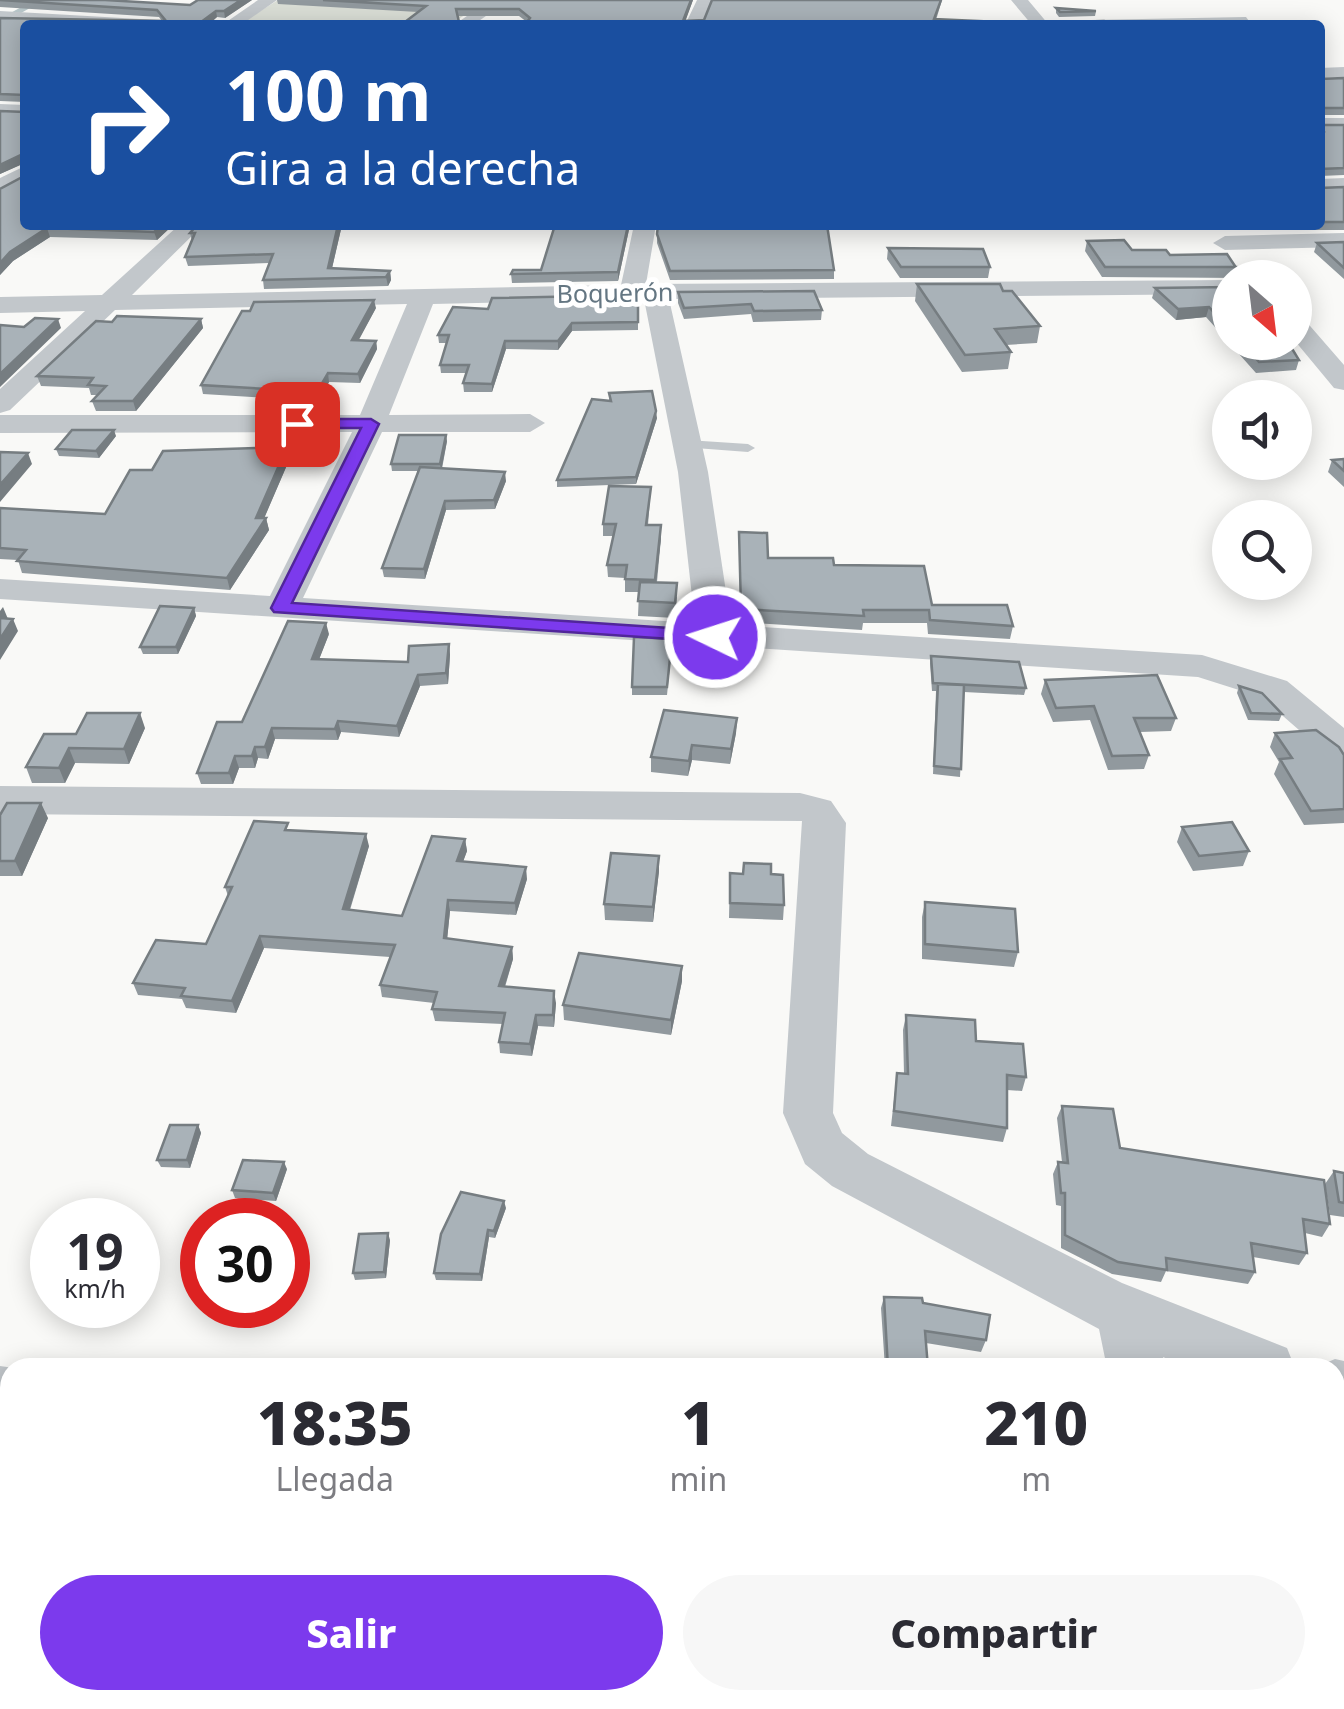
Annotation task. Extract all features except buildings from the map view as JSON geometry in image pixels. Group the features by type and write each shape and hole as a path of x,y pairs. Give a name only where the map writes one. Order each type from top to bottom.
{"street":[{"path":"0,16 29,0"},
{"path":"238,20 269,0"},
{"path":"484,0 500,0"},
{"path":"470,20 500,0"},
{"path":"1018,0 1036,20"},
{"path":"0,16 70,20"},
{"path":"0,404 187,230"},
{"path":"645,230 643,291 688,444 715,637"},
{"path":"1218,234 1344,240"},
{"path":"1218,234 1239,260"},
{"name":"Boquerón","path":"0,305 643,291 1212,287"},
{"path":"281,608 371,424 423,296"},
{"path":"1312,345 1344,382"},
{"path":"0,424 530,424"},
{"path":"0,589 715,637 939,646 1202,666 1274,690 1344,748"},
{"path":"0,800 800,807 816,812 825,824 808,1113 823,1148 850,1170 1038,1270 1235,1358"},
{"path":"1124,1309 1134,1358"}],"lane":[{"path":"1205,20 1246,19"},
{"path":"688,444 748,448"}],"shaded area":[{"path":"278,0 468,13 457,20 246,20"}],"waterway":[{"path":"14,14 39,0"}],"route":[{"path":"297,424 371,424 281,608 715,637"}]}
